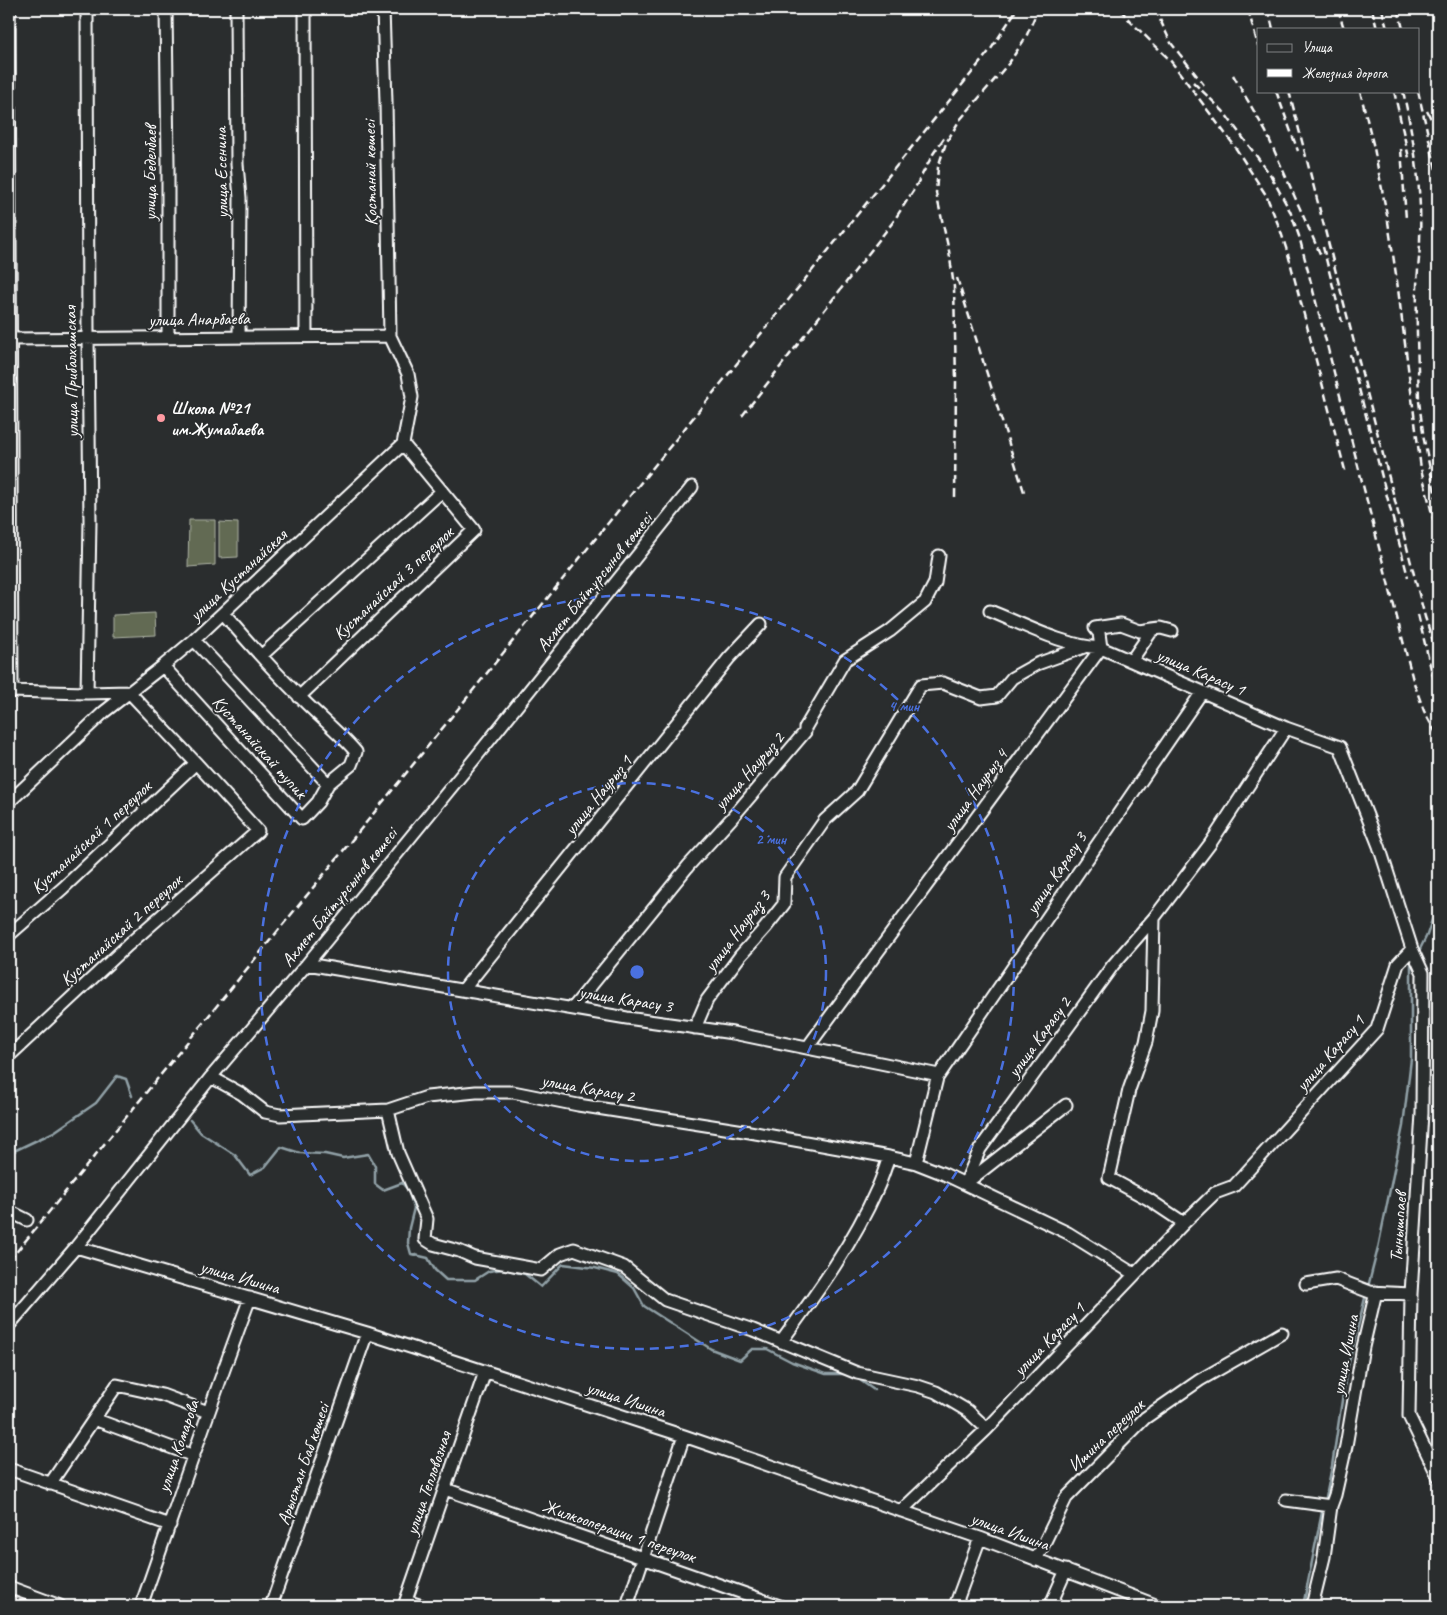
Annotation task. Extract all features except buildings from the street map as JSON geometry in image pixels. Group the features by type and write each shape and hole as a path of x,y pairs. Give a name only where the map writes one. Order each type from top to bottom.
{"street":[{"path":"9,9 10,691 129,692 196,762"},
{"name":"улица Прибалхашская","path":"86,693 90,522 87,9"},
{"name":"улица Беделбаев","path":"166,9 168,337"},
{"name":"улица Есенина","path":"236,9 237,164 240,198 238,336"},
{"path":"305,9 306,336"},
{"name":"Қостанай көшесі","path":"383,9 390,336"},
{"path":"390,336 408,374 412,397 403,444"},
{"name":"улица Анарбаева","path":"10,338 390,336"},
{"name":"Кустанайскай 3 переулок","path":"299,697 474,530 403,444"},
{"name":"улица Кустанайская","path":"9,802 104,712 194,640 403,444"},
{"name":"Ахмет Байтұрсынов көшесі","path":"9,1325 76,1247 211,1076 307,964 692,487"},
{"name":"Кустанайскай 3 переулок","path":"261,656 442,492"},
{"name":"улица Наурыз 2","path":"573,1008 689,865 732,819 805,732 845,660 890,631 925,602 935,583 939,556"},
{"path":"990,611 1084,647 1101,648 1099,633 1095,628 1121,624 1140,631 1161,628 1172,631"},
{"name":"Кустанайскай тупик","path":"163,666 302,819 318,802 328,784 351,765 356,752 299,697 223,612"},
{"name":"улица Наурыз 1","path":"463,990 729,658 761,624"},
{"path":"1131,661 1153,630"},
{"name":"Кустанайскай тупик","path":"194,640 328,784"},
{"name":"улица Наурыз 3","path":"695,1028 707,1000 740,956 784,904 785,877 825,820 857,791 921,685 943,683 981,698 997,696 1012,678 1020,673 1037,664 1084,647"},
{"name":"улица Карасу 1","path":"902,1512 986,1429 1214,1193 1234,1186 1377,1029 1398,964 1412,948 1379,846 1340,747 1286,728 1101,648"},
{"name":"улица Наурыз 4","path":"807,1048 1101,648"},
{"name":"улица Карасу 3","path":"916,1163 937,1078 1202,692"},
{"name":"улица Карасу 2","path":"965,1184 980,1149 1113,965 1154,918 1210,844 1286,728"},
{"name":"Кустанайскай 2 переулок","path":"9,1056 128,945 258,831 196,762"},
{"name":"Кустанайскай 1 переулок","path":"9,935 63,888 196,762"},
{"path":"1154,918 1152,1012 1146,1042 1129,1090 1109,1178 1184,1223"},
{"name":"Тынышпаев","path":"1412,948 1423,973 1422,1113 1411,1294 1408,1416 1438,1476"},
{"name":"улица Карасу 3","path":"307,964 733,1033 939,1075"},
{"name":"улица Карасу 2","path":"211,1076 242,1094 265,1112 280,1115 388,1110 427,1097 476,1092 513,1092 578,1105 726,1128 889,1157 916,1163 1068,1233 1134,1274"},
{"path":"965,1184 1066,1105"},
{"path":"388,1110 398,1153 427,1219 425,1239 433,1244 459,1251 475,1258 541,1270 560,1254 574,1249 624,1267 665,1300 753,1330 857,1373 918,1386 936,1392 968,1411 986,1429"},
{"path":"781,1342 822,1286 855,1231 877,1190 889,1157"},
{"path":"9,1211 27,1220"},
{"name":"улица Ишина","path":"76,1247 367,1333 684,1436 980,1538 1158,1606"},
{"path":"1306,1284 1336,1279 1368,1291 1411,1294"},
{"name":"улица Ишина","path":"1312,1606 1324,1557 1331,1506 1335,1495 1363,1347 1368,1291"},
{"name":"улица Комарова","path":"141,1606 208,1412 250,1298"},
{"name":"Арыстан Баб көшесі","path":"271,1606 367,1333"},
{"name":"Ишина переулок","path":"1036,1560 1066,1498 1145,1418 1200,1380 1282,1333"},
{"name":"улица Тепловозная","path":"405,1603 485,1372"},
{"path":"50,1484 117,1385 162,1395 208,1412"},
{"path":"94,1419 194,1456"},
{"path":"627,1606 684,1436"},
{"path":"9,1469 170,1525"},
{"name":"Жилкооперации 1 переулок","path":"445,1489 780,1606"},
{"path":"1286,1500 1331,1506"},
{"path":"955,1606 980,1538"},
{"path":"1050,1606 1066,1570"},
{"path":"9,1587 60,1606"},
{"path":"405,1603 422,1606"}],"shaded area":[{"path":"1438,263 1438,361 1432,310"}],"green space":[{"path":"189,520 215,520 215,565 188,567"},
{"path":"219,522 238,523 238,557 219,558"},
{"path":"155,613 156,635 113,637 113,615"}],"waterway":[{"path":"1418,953 1427,935 1438,902"},
{"path":"1368,1287 1403,1126 1411,1059 1411,964 1413,962"},
{"path":"9,1150 14,1151 54,1132 96,1103 117,1076 126,1079 132,1096"},
{"path":"190,1120 201,1133 235,1155 250,1175 265,1167 281,1147 300,1153 325,1154 343,1158 368,1154 375,1166 375,1184 383,1190 402,1183 408,1190 414,1208 409,1228 408,1243 411,1254 428,1258 435,1270 446,1280 475,1280 489,1271 503,1269 525,1274 541,1287 563,1264 595,1268 618,1274 634,1288 644,1306 711,1349 740,1360 752,1349 767,1349 792,1362 826,1374 847,1374"},
{"path":"1325,1502 1346,1374 1366,1294"},
{"path":"857,1378 874,1390"},
{"path":"1303,1606 1323,1507"}],"railway":[{"path":"9,1261 991,49 1017,9"},
{"path":"955,497 956,381 954,287 949,251 936,193 938,167 946,143 959,121 1009,63 1026,37 1038,9"},
{"path":"1120,9 1170,60 1233,144 1266,195 1288,254 1346,474"},
{"path":"1155,9 1171,43 1204,85"},
{"path":"1248,9 1257,42"},
{"path":"1268,9 1273,28"},
{"path":"1338,9 1344,28"},
{"path":"1372,9 1377,28"},
{"path":"1382,9 1387,28"},
{"path":"1398,9 1403,28"},
{"path":"1233,75 1266,132 1321,256"},
{"path":"1193,82 1223,111 1275,181"},
{"path":"1276,92 1298,151"},
{"path":"1289,92 1425,617 1438,656"},
{"path":"1360,92 1374,148 1387,215 1421,469 1438,538"},
{"path":"1394,92 1409,158"},
{"path":"1403,92 1414,146 1420,202 1420,245 1417,283 1419,400"},
{"path":"1418,92 1438,178"},
{"path":"1427,111 1438,132"},
{"path":"742,416 893,222 944,138"},
{"path":"1401,149 1406,219"},
{"path":"1271,176 1290,211 1299,236 1413,680 1424,711 1438,737"},
{"path":"1323,247 1342,322"},
{"path":"957,278 1025,495"},
{"path":"1350,354 1408,577"},
{"path":"1437,391 1438,397"},
{"path":"1419,401 1424,440 1438,507"},
{"path":"1418,615 1432,673 1438,688"}],"place":[{"name":"Школа №21 им.Жумабаева","path":"161,418"}]}
